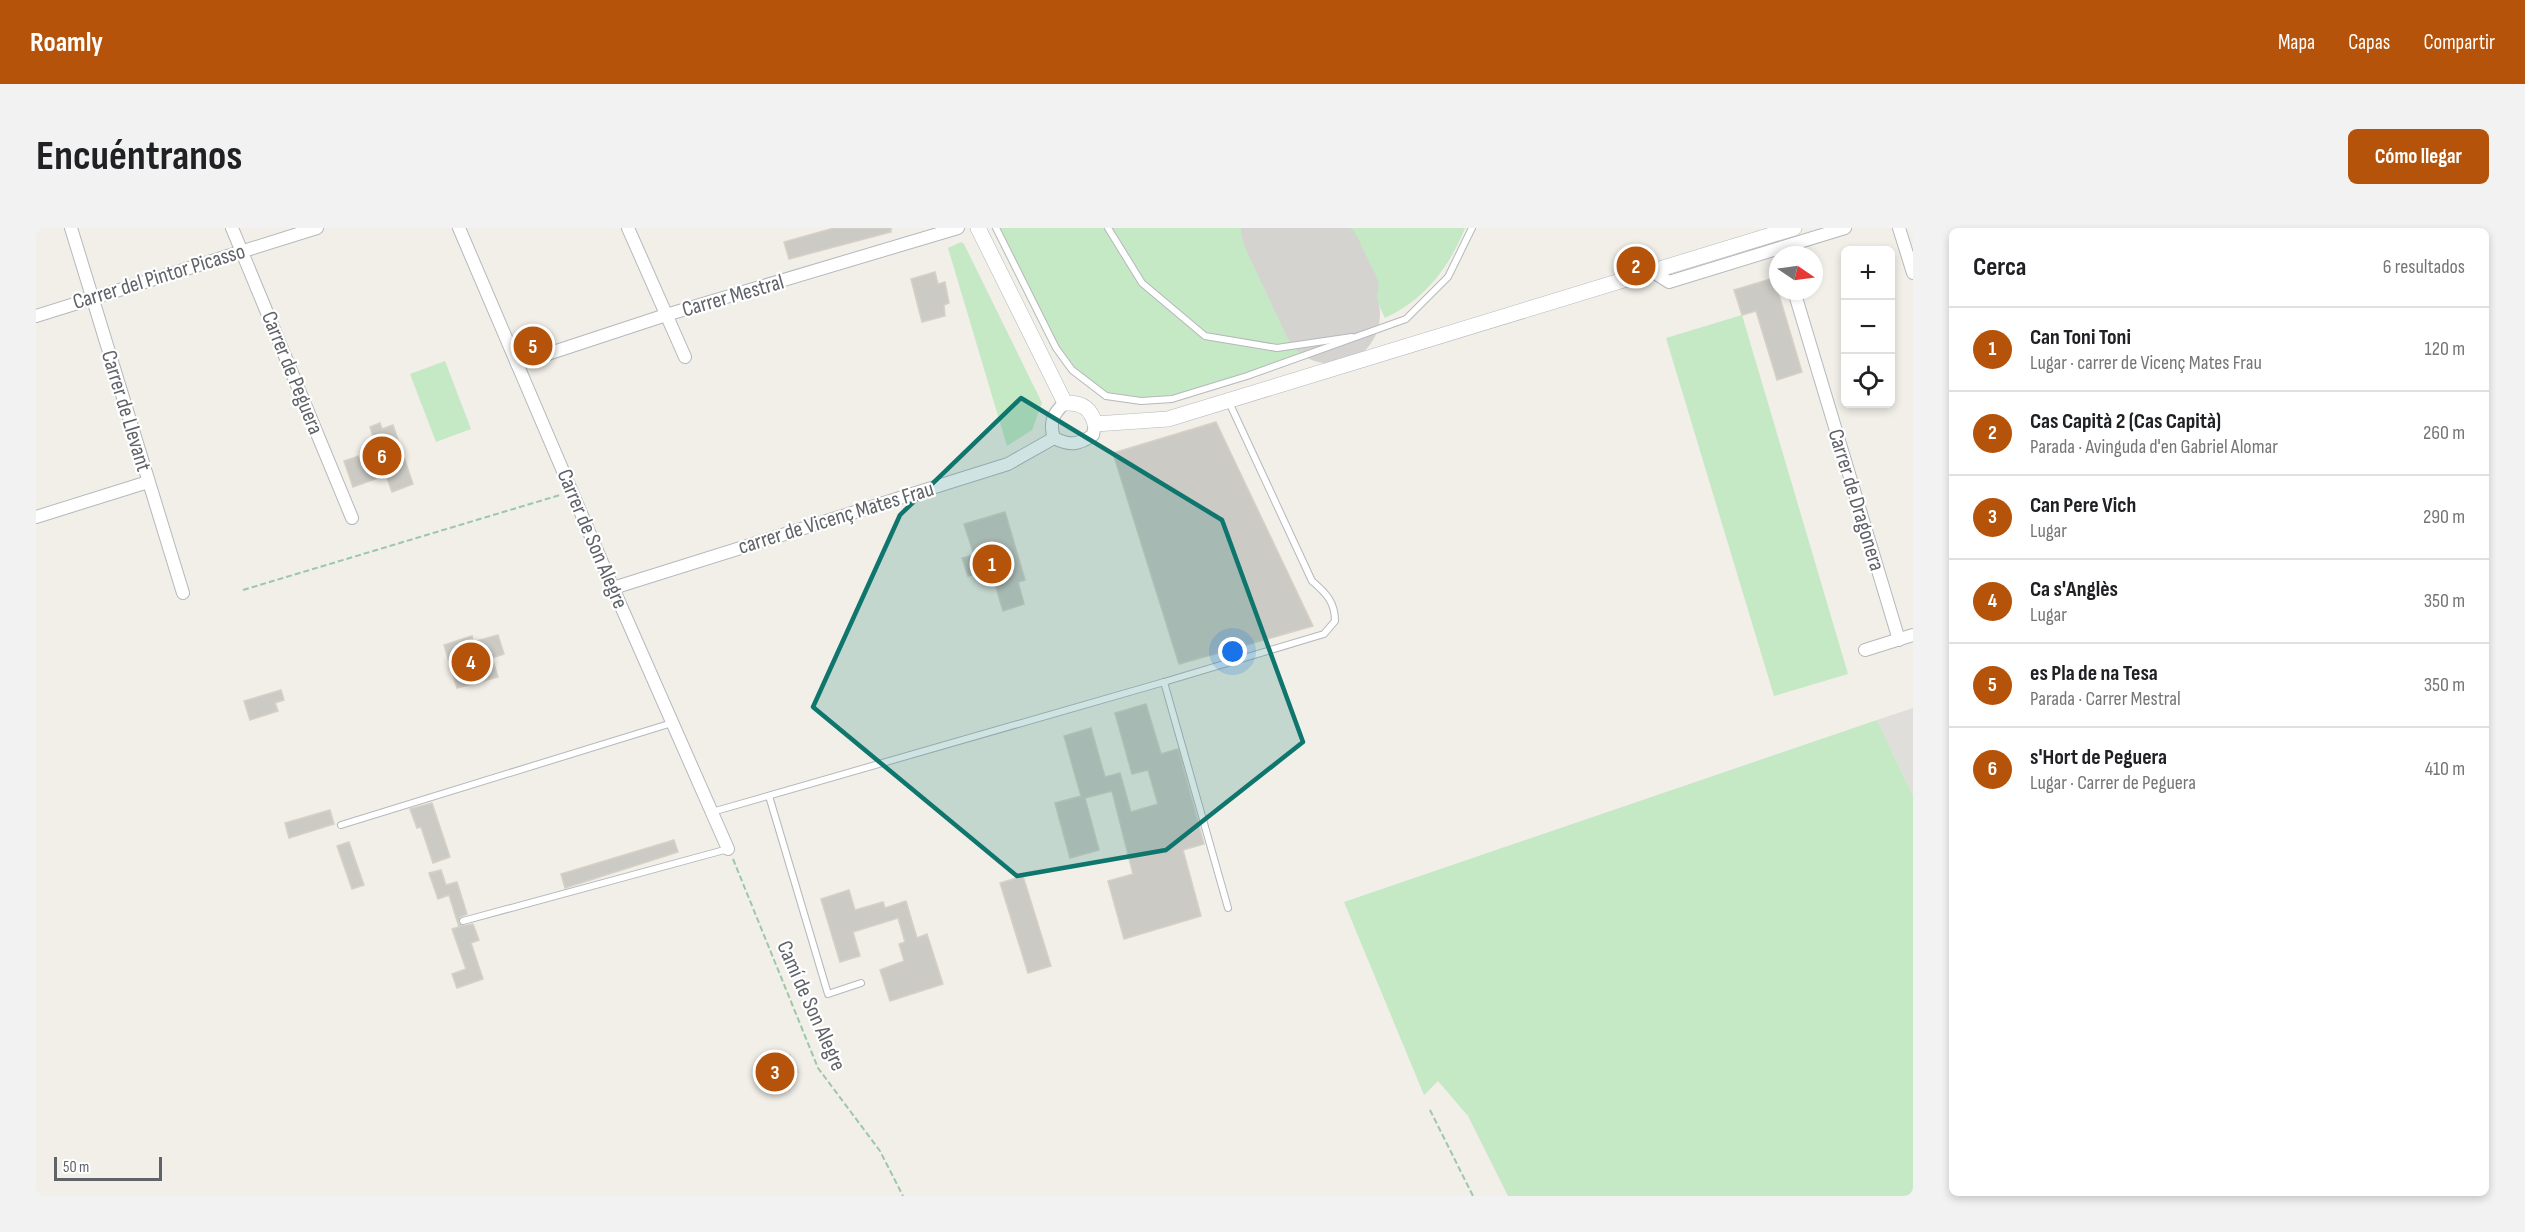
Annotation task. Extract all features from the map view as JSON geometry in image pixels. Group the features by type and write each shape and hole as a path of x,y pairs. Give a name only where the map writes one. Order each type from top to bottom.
{"street":[{"name":"Carrer de Llevant","path":"71,228 183,593"},
{"name":"Carrer de Peguera","path":"232,228 352,518"},
{"name":"Carrer del Pintor Picasso","path":"36,316 317,228"},
{"name":"Carrer de Son Alegre","path":"459,228 728,849"},
{"path":"628,228 685,357"},
{"path":"978,228 1065,403"},
{"path":"1095,424 1168,419 1794,228"},
{"path":"1796,246 1845,228"},
{"path":"1899,228 1913,273"},
{"name":"Carrer Mestral","path":"517,364 666,315 952,229"},
{"path":"1652,271 1669,282 1769,254"},
{"name":"Carrer de Dragonera","path":"1797,300 1899,640"},
{"path":"1076,402 1093,414 1095,424 1093,435 1079,444 1066,444 1054,438 1050,428 1056,411 1065,403 1076,402"},
{"name":"carrer de Vicenç Mates Frau","path":"613,588 1008,464 1054,438"},
{"path":"36,517 148,482"},
{"path":"1866,650 1913,635"}],"lane":[{"path":"996,228 1056,348 1084,381 1106,396 1142,401 1172,399 1366,335 1406,319 1448,277 1472,228"},
{"path":"1108,228 1142,283 1205,336 1277,348 1366,335"},
{"path":"712,812 1324,634 1335,621 1335,608 1330,598 1312,581 1228,400"},
{"path":"1164,682 1228,908"},
{"path":"341,825 673,723"},
{"path":"769,796 828,994 861,983"},
{"path":"463,921 728,849"}],"path":[{"path":"243,590 572,492"},
{"name":"Camí de Son Alegre","path":"728,849 818,1068 880,1152 903,1196"},
{"path":"1430,1110 1473,1196"}],"highlighted area":[{"path":"1021,398 1222,520 1303,742 1166,850 1017,876 813,707 900,515"}],"shaded area":[{"path":"1913,708 1913,796 1877,720"}],"green space":[{"path":"996,228 1260,228 1317,347 1243,378 1185,395 1157,400 1131,400 1108,396 1085,382 1055,347 1031,303"},
{"path":"1333,228 1465,228 1459,243 1434,281 1412,302 1385,318 1348,238"},
{"path":"961,242 1042,403 1032,430 1007,446 948,248"},
{"path":"1742,315 1848,674 1774,696 1666,338"},
{"path":"445,361 471,429 436,442 410,374"},
{"path":"1877,720 1913,796 1913,1196 1508,1196 1468,1116 1438,1081 1424,1095 1344,902"}],"building":[{"path":"834,228 891,228 891,232 789,259 784,242"},
{"path":"935,272 938,284 945,282 949,303 944,305 945,316 922,322 911,279"},
{"path":"1769,280 1769,300 1781,300 1802,372 1777,380 1756,311 1742,315 1734,290"},
{"path":"1216,422 1313,626 1179,664 1113,453"},
{"path":"380,423 382,429 393,425 413,484 392,492 386,475 353,487 344,461 377,450 370,427"},
{"path":"1005,512 1025,580 1018,582 1024,604 1003,611 991,570 968,576 962,558 974,555 964,524"},
{"path":"498,635 504,654 492,658 498,677 457,688 444,645 472,636 473,642"},
{"path":"281,690 284,700 275,703 278,711 250,720 244,701"},
{"path":"1146,704 1161,754 1178,749 1204,844 1183,850 1201,916 1124,939 1108,881 1133,874 1112,791 1085,798 1099,850 1070,858 1055,803 1081,796 1064,736 1091,728 1105,777 1120,773 1131,812 1158,804 1148,770 1132,774 1115,713"},
{"path":"432,803 450,857 433,863 421,827 417,828 410,809"},
{"path":"330,810 334,824 289,838 285,823"},
{"path":"674,840 678,852 565,888 561,874"},
{"path":"349,842 364,885 352,889 337,846"},
{"path":"441,870 446,885 457,882 467,914 460,917 458,923 462,926 473,924 479,940 471,943 483,979 457,988 452,974 466,969 452,929 459,927 449,895 438,899 429,873"},
{"path":"1023,876 1051,966 1028,973 1000,883"},
{"path":"849,890 855,910 883,902 885,908 906,901 917,938 927,934 943,984 890,1001 880,970 904,961 899,944 905,942 898,918 853,932 860,956 840,962 821,899"},
{"path":"790,1055 798,1072 761,1088 753,1071"}],"taxiway":[{"path":"1291,228 1300,247 1301,287 1308,303 1316,310 1332,315 1346,310 1356,298 1359,286 1339,244 1315,228"}],"runway":[{"path":"1290,228 1331,315"}],"place":[{"name":"Cas Capità 2 (Cas Capità)","path":"1636,266"},
{"name":"es Pla de na Tesa","path":"533,346"},
{"name":"s'Hort de Peguera","path":"382,456"},
{"name":"Can Toni Toni","path":"992,564"},
{"name":"Ca s'Anglès","path":"471,662"},
{"name":"Can Pere Vich","path":"775,1072"}]}
